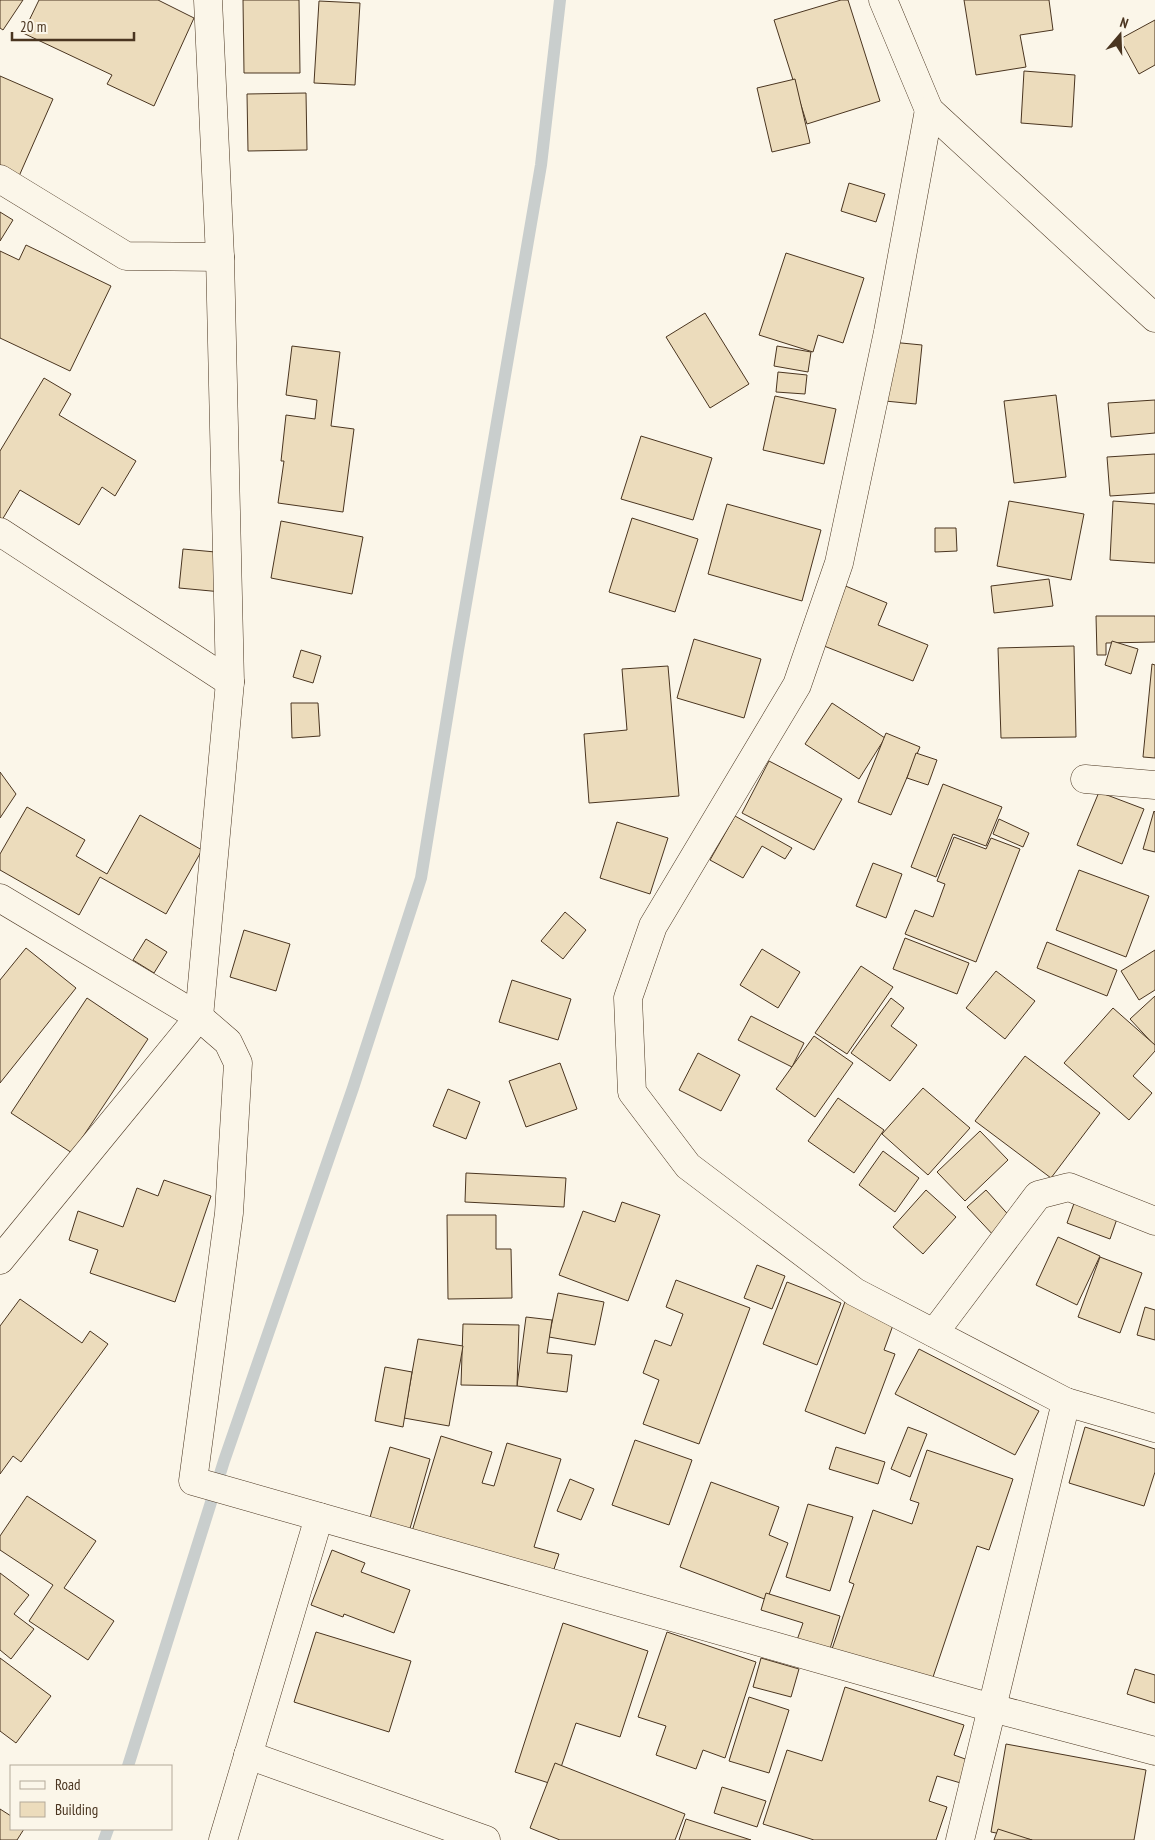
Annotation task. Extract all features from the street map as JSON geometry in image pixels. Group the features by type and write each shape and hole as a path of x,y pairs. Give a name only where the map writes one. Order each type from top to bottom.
{"street":[{"path":"0,1260 199,1017 230,682 220,257 208,0"},
{"path":"883,0 929,110 1155,318"},
{"path":"929,110 888,332 839,563 797,685 653,926 628,998 632,1092 688,1166 855,1292 1066,1402 1155,1428"},
{"path":"0,179 126,256 220,257"},
{"path":"0,532 230,682"},
{"path":"1084,779 1155,785"},
{"path":"0,898 199,1017 228,1042 238,1063 229,1213 193,1481 992,1708 1155,1751"},
{"path":"934,1333 1038,1195 1069,1188 1155,1221"},
{"path":"960,1840 1066,1402"},
{"path":"223,1840 319,1517"},
{"path":"248,1755 486,1840"}],"building":[{"path":"0,0 23,0 3,30 0,28"},
{"path":"39,0 158,0 194,18 154,106 107,84 112,75 23,33"},
{"path":"243,0 299,0 300,73 244,73"},
{"path":"841,0 848,0 880,101 807,124 774,20"},
{"path":"964,0 1049,0 1053,30 1020,35 1026,67 976,75"},
{"path":"319,1 360,3 355,85 314,83"},
{"path":"1155,20 1155,65 1139,74 1120,39"},
{"path":"1024,71 1075,75 1072,127 1021,123"},
{"path":"0,76 53,99 16,183 0,176"},
{"path":"795,79 810,143 772,152 757,88"},
{"path":"306,93 307,150 248,151 247,94"},
{"path":"849,183 885,194 876,222 841,211"},
{"path":"0,212 13,220 0,241"},
{"path":"26,245 111,286 70,371 0,338 0,251 19,260"},
{"path":"786,253 864,278 843,343 818,335 813,352 759,335"},
{"path":"705,313 749,384 710,408 666,337"},
{"path":"891,342 922,345 916,404 885,401"},
{"path":"292,346 340,352 331,426 354,429 343,512 278,503 284,461 281,461 286,415 315,419 317,400 286,395"},
{"path":"777,346 811,352 808,372 774,366"},
{"path":"778,372 807,375 805,394 776,392"},
{"path":"44,378 71,394 59,415 136,461 115,496 102,487 79,525 20,490 2,520 0,519 0,451"},
{"path":"1056,395 1066,477 1014,483 1004,401"},
{"path":"775,396 836,409 824,464 763,450"},
{"path":"1155,400 1155,433 1111,437 1108,403"},
{"path":"641,436 712,458 693,520 621,499"},
{"path":"1155,454 1155,493 1110,496 1107,457"},
{"path":"1009,501 1084,514 1071,580 997,566"},
{"path":"1113,501 1155,504 1155,563 1110,560"},
{"path":"727,504 821,530 802,601 708,574"},
{"path":"632,518 698,539 675,612 609,592"},
{"path":"281,521 363,537 352,594 271,578"},
{"path":"935,528 956,528 957,551 935,552"},
{"path":"183,549 226,553 222,592 179,588"},
{"path":"1049,579 1053,606 994,613 991,586"},
{"path":"843,585 887,603 878,625 928,645 913,681 819,644"},
{"path":"1096,616 1155,616 1155,642 1106,643 1106,655 1097,655"},
{"path":"694,639 761,659 744,718 677,698"},
{"path":"1112,641 1138,649 1131,674 1105,665"},
{"path":"1074,646 1076,737 1001,738 998,648"},
{"path":"301,650 321,656 313,683 293,677"},
{"path":"1152,664 1155,665 1155,758 1143,757"},
{"path":"668,666 679,796 589,803 584,734 627,730 622,669"},
{"path":"291,703 318,703 320,736 292,738"},
{"path":"832,703 885,738 859,779 805,744"},
{"path":"886,733 920,747 891,815 858,802"},
{"path":"916,753 937,760 928,785 907,778"},
{"path":"769,761 842,799 814,850 742,813"},
{"path":"0,772 16,794 0,818"},
{"path":"943,784 1002,807 986,846 953,834 936,877 911,867"},
{"path":"1099,792 1144,809 1122,864 1077,845"},
{"path":"27,807 85,840 76,856 107,874 140,815 202,850 166,914 100,877 79,915 0,870 0,854"},
{"path":"1155,812 1155,852 1143,849"},
{"path":"735,816 792,848 785,859 762,846 743,878 710,860"},
{"path":"999,819 1029,833 1023,847 993,834"},
{"path":"617,822 668,838 650,894 600,878"},
{"path":"954,837 986,849 991,838 1020,849 976,962 905,934 915,910 933,917 945,884 937,881"},
{"path":"873,863 902,874 886,918 856,906"},
{"path":"1079,870 1149,896 1126,957 1056,930"},
{"path":"565,912 586,930 563,959 541,941"},
{"path":"244,930 290,944 276,991 230,977"},
{"path":"905,938 969,963 957,994 893,969"},
{"path":"146,939 167,952 154,973 133,960"},
{"path":"1047,942 1117,970 1107,996 1037,968"},
{"path":"26,948 76,988 0,1083 0,980"},
{"path":"762,949 800,972 778,1008 740,985"},
{"path":"1155,950 1155,990 1139,1000 1121,971"},
{"path":"861,966 893,987 847,1054 815,1033"},
{"path":"996,971 1035,1001 1005,1039 966,1008"},
{"path":"512,980 571,999 558,1040 499,1022"},
{"path":"1155,996 1155,1046 1130,1019"},
{"path":"87,998 148,1039 72,1153 11,1113"},
{"path":"891,998 904,1008 891,1026 917,1045 890,1081 851,1053"},
{"path":"1113,1008 1155,1045 1155,1051 1133,1076 1152,1093 1129,1120 1064,1063"},
{"path":"751,1016 804,1043 792,1067 738,1040"},
{"path":"814,1036 853,1063 815,1117 776,1089"},
{"path":"698,1053 740,1075 721,1111 679,1090"},
{"path":"1025,1056 1100,1113 1051,1178 975,1121"},
{"path":"560,1063 577,1109 526,1127 509,1081"},
{"path":"923,1088 970,1128 928,1175 882,1134"},
{"path":"448,1089 480,1102 466,1139 433,1126"},
{"path":"838,1098 884,1130 854,1173 808,1141"},
{"path":"980,1131 1008,1160 965,1201 937,1172"},
{"path":"883,1151 919,1178 895,1212 859,1185"},
{"path":"466,1173 566,1178 564,1207 465,1202"},
{"path":"164,1180 211,1196 175,1302 90,1273 98,1250 69,1240 78,1211 123,1227 137,1188 158,1196"},
{"path":"926,1190 956,1217 923,1254 893,1227"},
{"path":"986,1190 1014,1221 996,1238 967,1207"},
{"path":"1077,1195 1120,1210 1110,1239 1067,1223"},
{"path":"622,1202 660,1215 628,1301 559,1275 583,1211 615,1222"},
{"path":"447,1215 496,1215 496,1249 511,1249 512,1298 448,1299"},
{"path":"1058,1237 1100,1256 1077,1305 1036,1285"},
{"path":"1100,1257 1142,1273 1120,1333 1078,1317"},
{"path":"757,1265 785,1276 772,1309 744,1298"},
{"path":"676,1280 750,1308 699,1444 643,1424 659,1380 643,1373 655,1340 671,1346 683,1314 666,1307"},
{"path":"787,1282 841,1303 817,1365 763,1344"},
{"path":"558,1293 604,1302 595,1345 549,1337"},
{"path":"20,1299 82,1343 90,1331 108,1344 21,1462 13,1456 0,1474 0,1326"},
{"path":"846,1299 896,1317 884,1350 895,1354 865,1434 805,1411"},
{"path":"1145,1307 1155,1310 1155,1340 1137,1335"},
{"path":"526,1317 552,1320 547,1353 572,1355 567,1392 517,1386"},
{"path":"463,1324 519,1325 517,1386 461,1385"},
{"path":"418,1339 463,1346 449,1426 404,1418"},
{"path":"919,1349 1039,1411 1015,1455 895,1394"},
{"path":"385,1367 412,1372 403,1427 375,1421"},
{"path":"908,1427 927,1434 910,1477 891,1469"},
{"path":"1085,1427 1155,1449 1155,1472 1144,1506 1069,1483"},
{"path":"441,1436 492,1452 482,1483 494,1486 507,1443 561,1459 534,1547 559,1554 552,1575 410,1538"},
{"path":"635,1440 692,1460 669,1525 612,1505"},
{"path":"390,1447 430,1459 409,1532 369,1521"},
{"path":"836,1447 885,1462 878,1484 829,1469"},
{"path":"927,1450 1013,1479 989,1550 977,1546 931,1683 832,1649 854,1584 849,1582 873,1510 912,1524 919,1503 910,1500"},
{"path":"570,1479 594,1489 581,1520 557,1511"},
{"path":"711,1482 779,1507 769,1535 788,1543 767,1600 680,1567"},
{"path":"27,1496 96,1541 64,1588 114,1621 88,1660 29,1621 53,1585 0,1550 0,1536"},
{"path":"808,1504 853,1517 830,1591 786,1577"},
{"path":"332,1550 365,1563 361,1572 410,1590 394,1633 344,1614 343,1617 311,1605"},
{"path":"0,1573 29,1595 14,1614 34,1629 11,1659 0,1650"},
{"path":"766,1593 840,1616 829,1652 796,1643 803,1623 761,1610"},
{"path":"563,1623 648,1651 620,1737 576,1723 555,1785 515,1772"},
{"path":"316,1632 411,1661 389,1732 294,1702"},
{"path":"667,1632 756,1662 725,1758 703,1750 696,1769 656,1755 666,1726 638,1717"},
{"path":"0,1658 51,1696 16,1743 0,1731"},
{"path":"761,1658 799,1669 791,1697 753,1687"},
{"path":"1135,1669 1155,1675 1155,1703 1127,1694"},
{"path":"845,1687 964,1725 954,1755 971,1761 964,1784 937,1776 929,1801 947,1807 936,1840 814,1840 763,1824 787,1750 822,1761"},
{"path":"749,1697 789,1710 769,1773 729,1761"},
{"path":"1006,1744 1146,1770 1134,1840 1033,1840 991,1832"},
{"path":"555,1763 685,1814 675,1840 560,1840 530,1828"},
{"path":"722,1787 766,1801 757,1827 714,1813"},
{"path":"0,1809 10,1815 10,1830 23,1830 17,1840 0,1840"},
{"path":"686,1819 751,1840 679,1840"},
{"path":"998,1829 1032,1840 994,1840"}],"waterway":[{"path":"128,1765 224,1461 353,1088 421,878 541,165 560,0"},
{"path":"104,1840 108,1830"}]}
